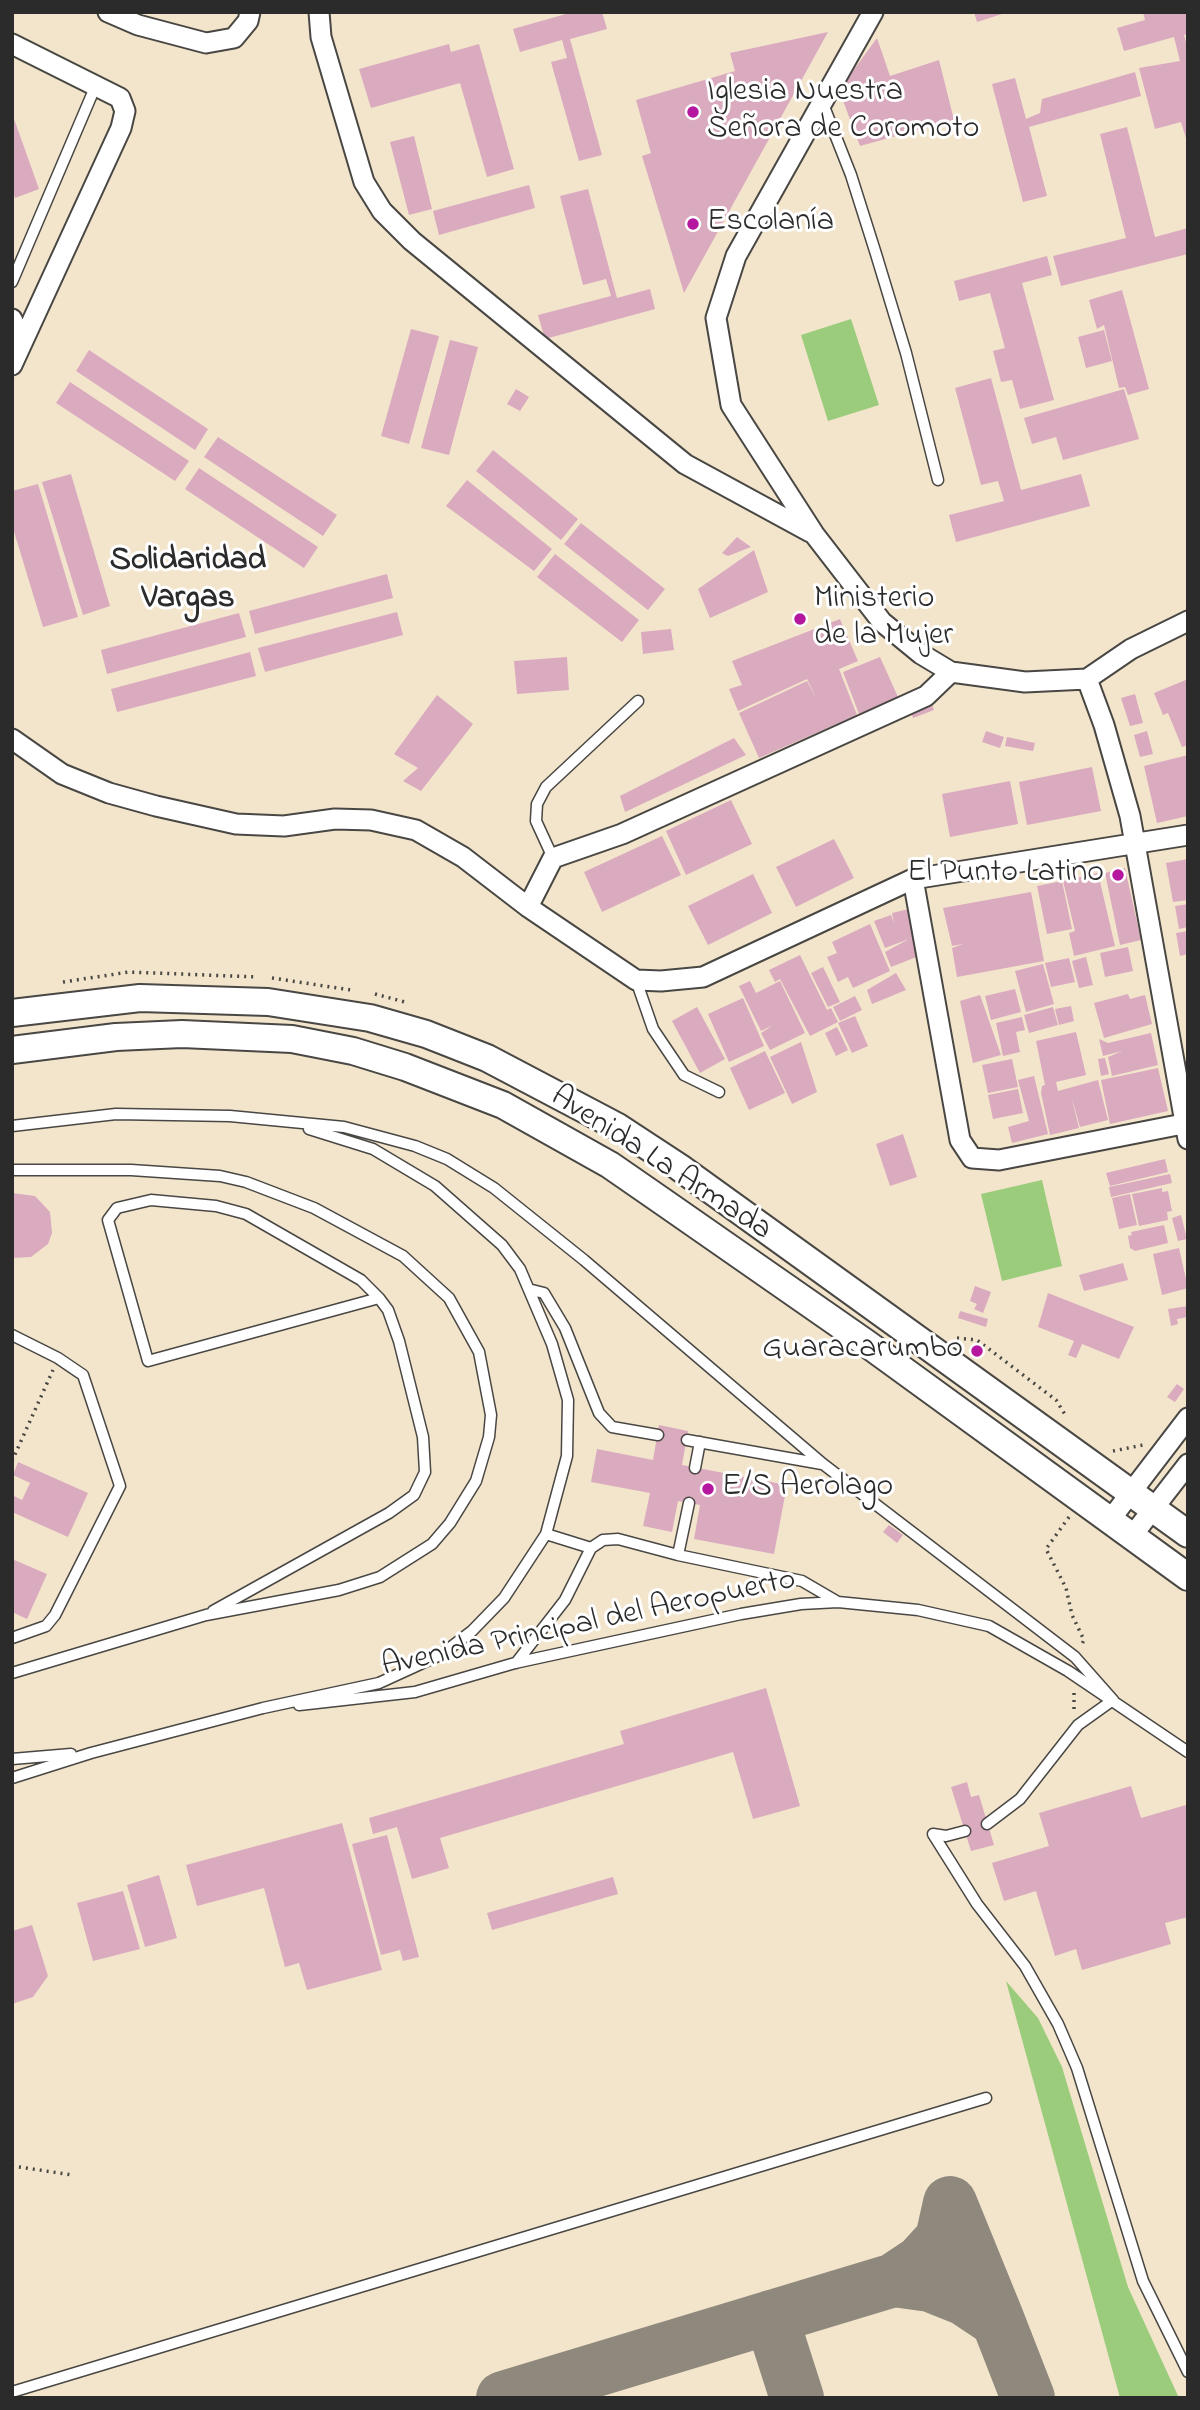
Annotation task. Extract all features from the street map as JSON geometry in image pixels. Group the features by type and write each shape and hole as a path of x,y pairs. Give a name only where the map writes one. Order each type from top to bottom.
{"main road":[{"name":"Avenida La Armada","path":"12,1013 140,998 268,1002 370,1018 426,1034 487,1058 618,1127 678,1167 1188,1534"},
{"name":"Avenida La Armada","path":"12,1050 116,1037 182,1034 292,1039 353,1051 405,1067 503,1105 610,1165 866,1343 1188,1577"}],"street":[{"path":"108,12 138,26 206,43 233,38 248,21 250,12"},
{"path":"319,12 321,37 364,182 382,211 412,241 685,464 814,534"},
{"path":"873,12 736,256 716,318 731,405 814,534 882,622 921,654 951,672 1025,682 1087,679 1131,649 1188,621"},
{"path":"12,44 120,98 125,111 121,128 12,365"},
{"path":"12,318 22,342"},
{"path":"528,907 553,858 622,834 926,696 951,672"},
{"path":"913,879 960,1140 972,1158 999,1160 1187,1129 1135,844 1118,768 1087,679"},
{"path":"12,739 62,774 109,793 156,806 236,824 284,826 335,819 371,820 416,830 463,857 528,907 636,980 661,981 703,977 913,879 1188,835"},
{"path":"1110,1520 1188,1418"},
{"path":"1132,1536 1188,1464"}],"lane":[{"path":"12,282 96,85"},
{"path":"823,104 851,175 884,279 910,367 938,480"},
{"path":"553,858 536,821 537,804 546,787 638,701"},
{"path":"636,980 653,1029 684,1075 719,1092"},
{"name":"Avenida Principal del Aeropuerto","path":"12,1126 116,1114 230,1116 344,1127 415,1146 447,1159 494,1188 584,1260 822,1464 1075,1657 1113,1700"},
{"name":"Avenida Principal del Aeropuerto","path":"12,1778 91,1752 263,1708 379,1683 442,1654 472,1631 505,1598 546,1535 563,1482 567,1456 568,1400 552,1344 532,1290 502,1245 435,1186 373,1149 292,1124"},
{"path":"12,1170 131,1170 220,1176 291,1198 379,1242 417,1267 449,1298 478,1352 488,1390 489,1437 476,1481 450,1523 432,1544 380,1577 339,1590 206,1615 12,1673"},
{"path":"206,1615 389,1513 414,1494 425,1472 423,1437 399,1341 388,1310 379,1298 361,1280 246,1214 216,1206 151,1200 117,1208 108,1220 148,1361 379,1298"},
{"path":"532,1290 544,1293 565,1328 599,1413 612,1427 658,1435"},
{"path":"12,1335 58,1358 83,1376 120,1486 55,1615 46,1626 12,1638"},
{"path":"687,1440 822,1464"},
{"path":"695,1468 700,1441"},
{"path":"678,1555 689,1503"},
{"path":"546,1535 591,1548"},
{"path":"515,1663 565,1600 591,1548 603,1540 618,1539 678,1555 802,1581 838,1602"},
{"name":"Avenida Principal del Aeropuerto","path":"263,1708 415,1692 515,1663 741,1614 801,1604 838,1602 918,1610 989,1626 1068,1671 1188,1752"},
{"path":"988,1824 1020,1799 1081,1723 1113,1700"},
{"path":"12,1759 91,1752"},
{"path":"965,1831 946,1836 933,1835 977,1904 1025,1966 1058,2024 1077,2068 1143,2281 1188,2372"},
{"path":"12,2392 986,2098"}],"path":[{"path":"12,1461 58,1358"},
{"path":"1102,1473 1118,1451"},
{"path":"1075,1657 1084,1640 1072,1615 1066,1588 1046,1549 1082,1500"},
{"path":"1068,1671 1064,1677 1076,1697 1072,1717 1081,1723"},
{"path":"12,2166 73,2175"}],"green space":[{"path":"851,319 879,405 828,421 801,335"},
{"path":"1042,1180 1062,1266 1002,1281 981,1194"},
{"path":"1006,1981 1038,2018 1062,2067 1128,2287 1179,2398 1120,2398"}],"building":[{"path":"573,12 602,12 607,29 570,39 602,155 579,161 551,62 567,58 562,40 520,52 513,29"},
{"path":"974,12 1005,12 1005,13 977,22"},
{"path":"1143,12 1188,12 1188,34 1184,35 1188,49 1188,145 1181,122 1155,129 1139,68 1180,61 1174,37 1124,51 1117,28 1145,20"},
{"name":"Escolanía","path":"828,32 684,293 642,156 651,153 636,100 735,71 730,53"},
{"path":"877,38 890,76 939,60 954,120 860,146 839,90"},
{"path":"449,44 451,52 479,44 514,169 487,177 460,83 371,108 359,69"},
{"path":"1135,72 1141,96 1029,127 1047,196 1023,202 992,84 1015,78 1026,119 1040,113 1042,99"},
{"path":"13,116 39,189 15,198 12,189"},
{"path":"1127,127 1155,237 1188,228 1188,254 1061,286 1053,256 1126,238 1100,134"},
{"path":"414,136 432,209 409,215 390,142"},
{"path":"529,185 535,208 439,235 433,211"},
{"path":"588,189 617,298 650,289 655,309 545,339 538,315 611,296 606,279 583,285 560,196"},
{"path":"1047,256 1052,275 1022,283 1054,400 1020,409 1012,380 1001,382 993,351 1005,348 990,293 959,301 954,281"},
{"path":"1122,290 1149,389 1128,395 1125,387 1119,388 1104,325 1097,329 1089,300"},
{"path":"411,329 439,336 409,444 381,436"},
{"path":"1104,330 1112,361 1086,368 1078,337"},
{"path":"450,340 478,347 449,455 421,448"},
{"path":"89,350 208,429 195,450 76,371"},
{"path":"991,378 1021,490 1081,474 1090,506 956,542 949,515 1004,501 998,481 981,485 955,388"},
{"path":"70,382 189,461 175,481 56,403"},
{"path":"516,389 529,397 520,411 507,404"},
{"path":"1124,389 1139,439 1063,460 1056,437 1032,444 1024,418"},
{"path":"218,437 337,515 323,536 204,457"},
{"path":"493,450 578,519 561,540 476,471"},
{"path":"199,468 318,547 304,568 185,489"},
{"path":"71,474 110,606 83,615 42,482"},
{"path":"467,480 552,549 534,571 446,506"},
{"path":"38,484 78,617 43,627 12,525 12,491"},
{"path":"581,523 665,589 648,610 564,544"},
{"path":"737,537 751,547 728,556 722,553"},
{"path":"754,550 768,592 710,618 698,589"},
{"path":"555,554 639,620 622,642 537,577"},
{"path":"387,574 393,598 255,634 249,611"},
{"path":"397,612 403,635 265,672 258,648"},
{"path":"239,613 246,637 107,674 101,650"},
{"path":"840,619 858,661 839,669 857,715 759,758 739,713 807,681 817,700 807,679 738,711 729,689 742,685 732,661"},
{"path":"671,629 674,650 643,654 641,632"},
{"path":"250,652 256,676 117,712 111,689"},
{"path":"567,657 569,690 517,694 514,661"},
{"path":"880,657 898,697 859,714 843,672"},
{"path":"1188,679 1188,745 1182,747 1168,713 1163,715 1154,693"},
{"path":"1135,694 1143,723 1130,726 1121,698"},
{"path":"437,695 473,724 421,791 403,781 418,768 394,754"},
{"path":"930,698 934,710 913,718 909,706"},
{"path":"986,731 1004,737 1000,748 982,742"},
{"path":"1147,731 1153,754 1140,757 1134,735"},
{"path":"1007,737 1035,743 1033,751 1005,746"},
{"path":"734,738 746,755 625,812 620,796"},
{"path":"1188,755 1188,816 1157,823 1144,766"},
{"path":"1092,767 1101,811 1027,825 1019,782"},
{"path":"1010,781 1018,824 950,837 942,794"},
{"path":"731,800 752,844 686,875 666,831"},
{"path":"662,836 681,875 602,912 584,872"},
{"path":"834,839 854,878 796,907 776,867"},
{"path":"1188,859 1188,900 1173,902 1166,863"},
{"path":"1125,868 1141,940 1120,945 1105,873"},
{"path":"1098,873 1115,946 1074,956 1069,933 1075,931 1063,881"},
{"path":"753,874 772,913 708,945 688,906"},
{"path":"1062,881 1072,929 1047,934 1037,886"},
{"path":"1031,892 1044,961 957,977 952,948 963,944 952,946 943,908"},
{"path":"1188,904 1188,927 1179,929 1175,906"},
{"path":"913,908 924,954 891,967 885,952 909,939 885,948 874,921 891,915 894,923 892,913"},
{"path":"870,924 890,971 853,988 848,977 838,982 827,957 837,953 832,942"},
{"path":"1188,931 1188,954 1180,956 1176,933"},
{"path":"1128,947 1133,971 1105,977 1100,953"},
{"path":"800,955 827,1010 831,1008 838,1022 810,1036 780,979 775,982 769,970"},
{"path":"1086,957 1093,985 1079,988 1072,961"},
{"path":"1069,958 1075,982 1051,987 1045,963"},
{"path":"1043,964 1054,1004 1026,1012 1015,971"},
{"path":"823,967 840,1002 828,1007 811,973"},
{"path":"896,973 906,990 872,1004 867,990"},
{"path":"750,981 756,993 780,981 805,1033 770,1050 761,1033 773,1025 761,1031 739,986"},
{"path":"1015,989 1021,1012 991,1020 985,996"},
{"path":"1128,994 1130,999 1145,995 1152,1024 1104,1038 1094,1003"},
{"path":"980,995 1001,1055 973,1063 960,1001"},
{"path":"855,996 862,1010 840,1021 833,1007"},
{"path":"743,998 764,1046 729,1062 708,1014"},
{"path":"1071,1006 1074,1021 1059,1025 1055,1009"},
{"path":"697,1007 725,1059 700,1073 672,1021"},
{"path":"1053,1007 1058,1025 1029,1033 1024,1015"},
{"path":"855,1016 868,1046 852,1053 838,1023"},
{"path":"1022,1017 1025,1030 1016,1032 1020,1052 1003,1056 996,1023"},
{"path":"837,1027 848,1050 836,1056 825,1033"},
{"path":"1076,1032 1086,1075 1056,1082 1058,1091 1098,1080 1108,1120 1080,1127 1071,1095 1079,1128 1050,1135 1041,1093 1042,1086 1045,1085 1036,1041"},
{"path":"1151,1033 1158,1065 1112,1076 1108,1057 1122,1051 1103,1056 1099,1039 1108,1043"},
{"path":"801,1042 817,1092 792,1104 770,1057"},
{"path":"765,1051 785,1093 749,1110 730,1068"},
{"path":"1105,1058 1109,1074 1101,1076 1098,1059"},
{"path":"1012,1059 1018,1087 988,1093 982,1065"},
{"path":"1158,1068 1168,1111 1110,1124 1101,1080"},
{"path":"1034,1076 1048,1134 1012,1143 1008,1127 1029,1121 1018,1080"},
{"path":"1018,1089 1023,1113 993,1119 988,1095"},
{"path":"903,1134 917,1177 890,1186 876,1144"},
{"path":"1165,1159 1168,1172 1110,1186 1106,1173"},
{"path":"1170,1174 1172,1183 1111,1197 1109,1187"},
{"path":"1162,1188 1162,1192 1168,1191 1172,1211 1167,1212 1168,1220 1139,1226 1132,1194"},
{"path":"12,1193 35,1196 50,1212 52,1233 48,1244 31,1257 12,1258"},
{"path":"1130,1194 1137,1225 1119,1229 1112,1198"},
{"path":"1181,1215 1187,1239 1178,1241 1172,1218"},
{"path":"1164,1225 1168,1243 1135,1251 1130,1248 1128,1236 1132,1235 1131,1232"},
{"path":"1179,1248 1188,1288 1162,1295 1153,1254"},
{"path":"1123,1263 1128,1280 1084,1291 1079,1275"},
{"path":"975,1286 991,1292 983,1313 974,1309 977,1304 970,1301"},
{"path":"1048,1293 1134,1327 1119,1359 1082,1344 1076,1358 1068,1355 1074,1341 1038,1327"},
{"path":"1188,1306 1188,1317 1177,1319 1178,1324 1171,1326 1168,1309"},
{"path":"960,1311 988,1319 986,1327 958,1318"},
{"path":"1177,1384 1184,1389 1175,1402 1167,1397"},
{"name":"E/S Aerolago","path":"659,1425 688,1431 682,1465 787,1485 774,1554 694,1539 700,1505 678,1501 672,1532 643,1526 650,1493 591,1482 597,1449 653,1460"},
{"path":"18,1462 88,1493 68,1537 12,1512 12,1495 22,1500 30,1483 13,1475"},
{"path":"889,1525 903,1535 897,1543 883,1532"},
{"path":"12,1559 47,1574 27,1619 12,1612"},
{"path":"766,1688 800,1806 753,1819 733,1752 440,1838 449,1868 412,1879 397,1827 373,1834 369,1818 624,1744 620,1731"},
{"path":"967,1782 971,1797 979,1795 994,1845 971,1851 951,1787"},
{"path":"1131,1786 1141,1818 1186,1805 1188,1917 1165,1923 1171,1944 1082,1970 1076,1949 1055,1956 1036,1891 1004,1901 992,1863 1049,1846 1039,1813"},
{"path":"342,1823 382,1970 307,1990 299,1963 285,1967 264,1888 197,1906 186,1865"},
{"path":"387,1835 419,1957 403,1961 400,1950 381,1955 352,1844"},
{"path":"159,1875 177,1938 145,1947 127,1885"},
{"path":"613,1877 618,1894 492,1930 487,1913"},
{"path":"123,1891 140,1949 93,1961 77,1903"},
{"path":"32,1925 48,1976 33,1997 12,2004 12,1931"}],"taxiway":[{"path":"894,2280 921,2262 942,2239 950,2203 998,2321"},
{"path":"503,2398 894,2280 930,2285 965,2299 998,2321 1028,2398"},
{"path":"771,2317 797,2398"}],"place":[{"name":"Iglesia Nuestra Señora de Coromoto","path":"693,112"},
{"name":"Escolanía","path":"693,224"},
{"name":"Ministerio de la Mujer","path":"800,619"},
{"name":"El Punto Latino","path":"1118,875"},
{"name":"Guaracarumbo","path":"977,1351"},
{"name":"E/S Aerolago","path":"708,1489"}],"district":[{"name":"Solidaridad Vargas","path":"188,582"}]}
